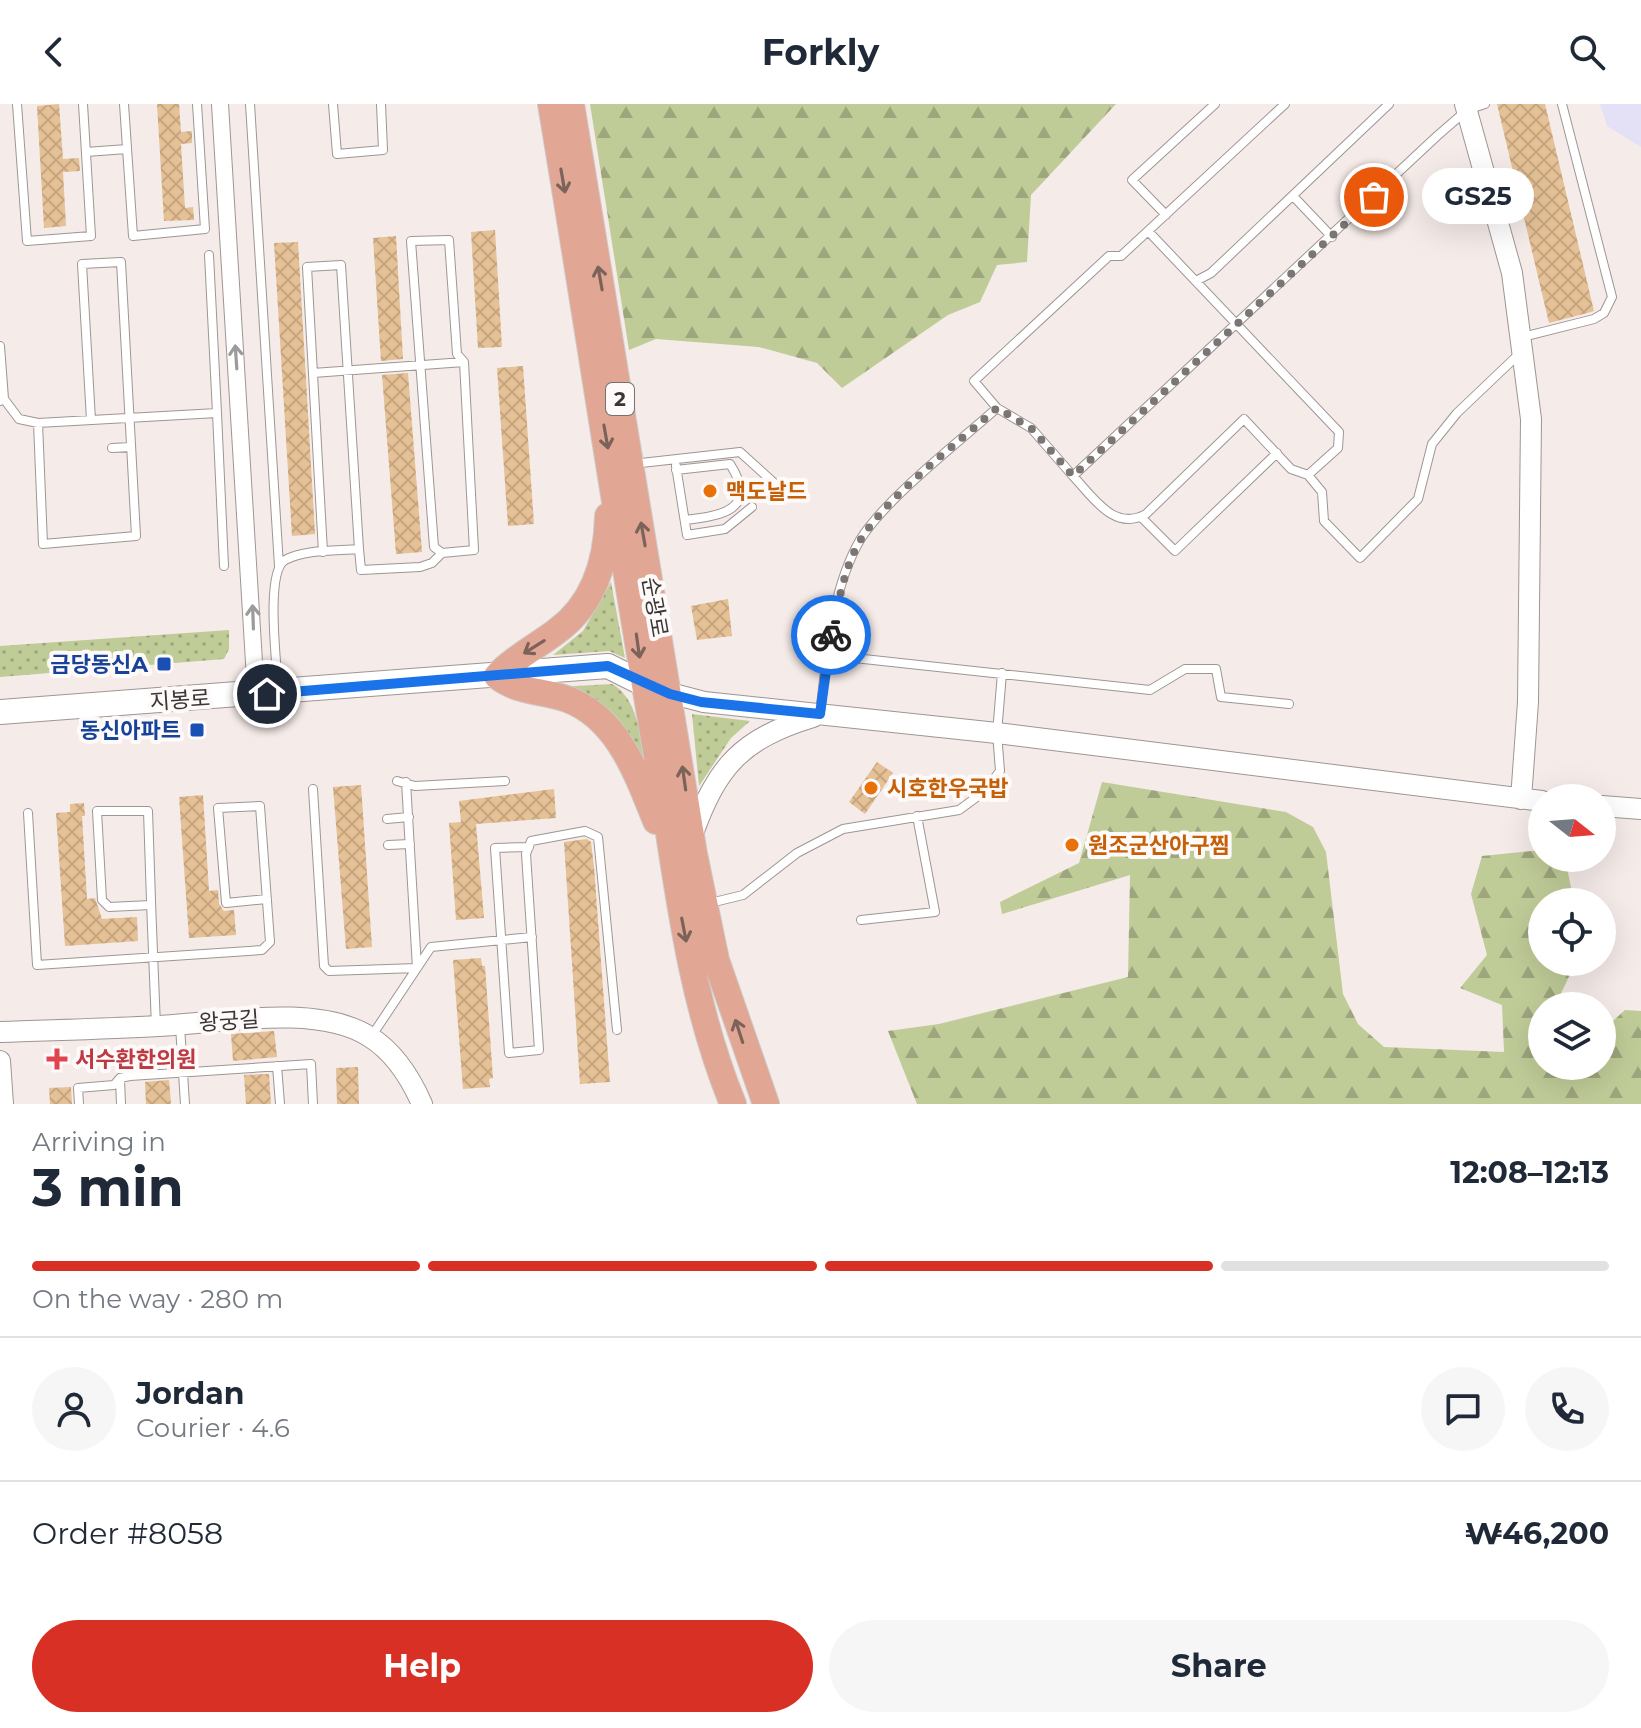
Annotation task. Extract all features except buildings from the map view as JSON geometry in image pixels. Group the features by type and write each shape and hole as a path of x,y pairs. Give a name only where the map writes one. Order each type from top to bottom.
{"main road":[{"name":"순광로","path":"551,104 615,486 669,854 708,1032 733,1104"},
{"name":"순광로","path":"571,104 705,904 716,960 766,1104"},
{"path":"615,486 600,576 582,606 561,629 513,659 497,676 514,689 567,700 610,728 628,756 669,854"},
{"name":"지봉로","path":"0,712 608,666 644,684"}],"street":[{"path":"220,104 267,694"},
{"path":"1472,106 1502,225 1523,343 1531,419 1528,702 1521,799"},
{"path":"644,684 704,702 997,733 1528,800"},
{"path":"692,836 707,794 726,764 745,746 780,727 820,714"},
{"path":"1616,807 1641,809"},
{"name":"왕궁길","path":"0,1032 180,1025 218,1029 272,1019 324,1022 371,1038 401,1067 422,1104"},
{"path":"0,1061 3,1104"}],"lane":[{"path":"17,104 27,241 91,236 83,104"},
{"path":"124,104 133,236 205,229 197,104"},
{"path":"250,104 279,566 273,584 267,694"},
{"path":"333,104 337,154 383,150 381,104"},
{"path":"1166,215 1132,180 1215,104"},
{"path":"1285,104 1121,256 1109,256 974,381 997,408 1031,428 1112,517 1126,520 1141,517 1244,419 1291,469 1308,475 1322,492 1324,521 1360,558 1418,499 1432,444 1523,343 1594,319 1604,313 1612,297 1562,104"},
{"path":"1196,281 1211,273 1389,104"},
{"path":"1073,476 1472,106"},
{"path":"86,152 127,149"},
{"path":"1293,196 1332,237"},
{"path":"1148,231 1339,432 1338,448 1308,475"},
{"path":"323,552 307,267 341,265 361,570 420,567 432,563 442,553 474,550 464,362 457,354 449,240 411,241 434,547 442,553"},
{"path":"209,255 224,566"},
{"path":"38,423 43,544 136,536 121,262 82,264 91,420"},
{"path":"0,346 2,400 19,419 38,423 217,413"},
{"path":"313,373 464,362"},
{"path":"820,714 827,655 846,575 860,541 880,514 997,408"},
{"path":"112,448 131,447"},
{"path":"631,464 740,452 783,491"},
{"path":"1141,517 1175,551 1277,453"},
{"path":"674,458 687,535 725,529 752,507"},
{"path":"676,470 730,464 737,476 739,495 734,507 724,515 685,520"},
{"path":"279,566 286,560 323,552 359,549"},
{"path":"827,655 1150,690 1185,669 1216,669 1221,697 1289,704"},
{"path":"705,904 743,895 787,859 843,829 959,810 996,781 1000,771 997,733 1002,673"},
{"path":"417,968 409,817 402,782 415,786 505,781"},
{"path":"313,789 324,966 329,971 417,968"},
{"path":"28,813 37,965 262,950 270,942 267,899 260,806 218,808 226,903 267,899"},
{"path":"151,905 109,907 102,900 97,811 148,811 156,1026"},
{"path":"861,920 935,912 917,816"},
{"path":"387,819 409,817"},
{"path":"529,847 495,848 509,1053 539,1050 526,854 529,847 531,841 585,831 598,837 617,1030"},
{"path":"388,845 410,844"},
{"path":"371,1038 431,947 532,937"},
{"path":"180,1025 185,1104"},
{"path":"79,1104 78,1088 114,1085 120,1078 311,1064 313,1104"},
{"path":"277,1066 280,1104"},
{"path":"120,1078 121,1104"}],"shaded area":[{"path":"1600,104 1641,104 1641,147 1607,126"}],"green space":[{"path":"590,104 1116,104 1031,195 1027,262 997,265 980,302 948,315 842,388 817,363 759,347 656,339 629,350"},
{"path":"611,582 625,658 609,651 553,655 583,631"},
{"path":"229,630 229,649 224,659 0,677 0,646"},
{"path":"612,684 632,707 644,760 610,712 587,696 556,687"},
{"path":"692,714 750,721 731,738 699,786"},
{"path":"1102,782 1286,812 1313,827 1326,852 1343,994 1358,1024 1384,1047 1504,1052 1502,1005 1460,988 1487,955 1471,894 1482,856 1528,851 1528,872 1568,872 1571,888 1528,888 1528,976 1569,976 1562,992 1528,992 1528,1080 1616,1080 1616,1018 1625,1010 1641,1011 1641,1104 917,1104 888,1031 939,1024 1128,977 1130,875 1002,914 1000,902 1079,863"}],"way so far":[{"path":"831,635 846,575 860,541 880,514 997,408 1031,428 1073,476 1374,197"}],"place":[{"name":"GS25","path":"1374,197"},
{"name":"맥도날드","path":"710,491"},
{"name":"금당동신A","path":"164,664"},
{"name":"동신아파트","path":"197,730"},
{"name":"시호한우국밥","path":"871,788"},
{"name":"원조군산아구찜","path":"1072,845"},
{"name":"서수환한의원","path":"57,1059"}],"route":[{"path":"267,694 608,666 644,684 701,702 820,714 831,635"}]}
